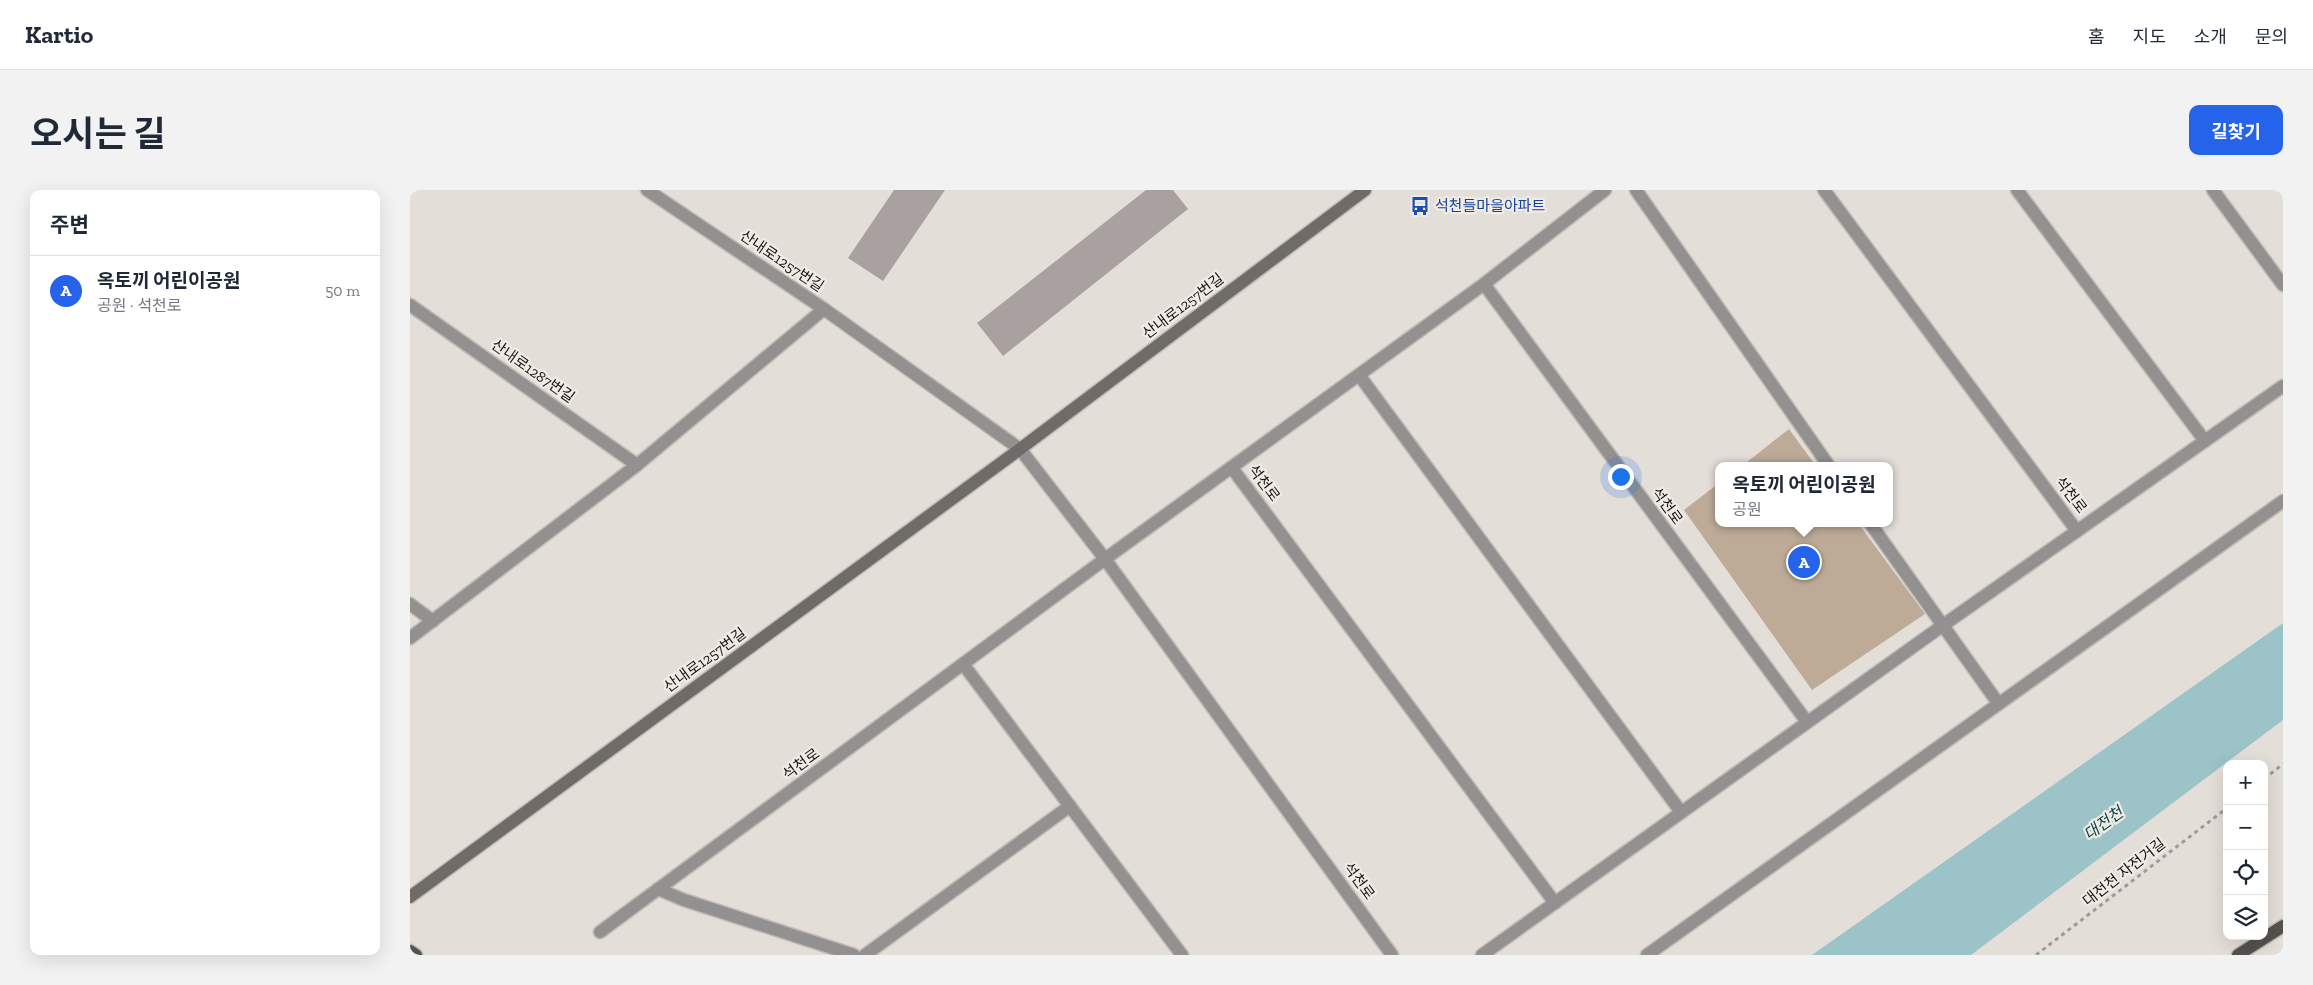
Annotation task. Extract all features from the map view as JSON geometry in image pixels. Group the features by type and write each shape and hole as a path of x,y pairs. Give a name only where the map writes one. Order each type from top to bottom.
{"main road":[{"name":"산내로1257번길","path":"410,898 1020,449 1365,190"},
{"path":"2238,955 2283,926"},
{"path":"410,951 416,955"}],"street":[{"name":"산내로1257번길","path":"647,190 824,310 1020,449"},
{"path":"1105,559 1484,284 1605,190"},
{"path":"1636,190 1826,462"},
{"name":"석천로","path":"1824,190 2077,531"},
{"path":"2017,190 2205,441"},
{"path":"2214,190 2283,285"},
{"name":"석천로","path":"1484,284 1807,722"},
{"name":"산내로1287번길","path":"410,305 637,465"},
{"path":"410,638 637,465 824,310"},
{"path":"1358,375 1681,812"},
{"name":"석천로","path":"1482,955 1942,626 2283,386"},
{"name":"석천로","path":"1020,449 1105,559 1392,955"},
{"name":"석천로","path":"1232,468 1555,903"},
{"path":"1647,955 2283,501"},
{"path":"1873,527 1998,703"},
{"name":"석천로","path":"600,932 1105,559"},
{"path":"410,604 433,620"},
{"path":"964,664 1182,955"},
{"path":"865,955 1070,806"},
{"path":"658,889 684,900 854,955"}],"path":[{"path":"2268,776 2283,764"},
{"name":"대전천 자전거길","path":"2036,955 2223,811"}],"shaded area":[{"path":"1789,429 1813,462 1747,462"},
{"path":"1715,486 1715,527 1861,527 1925,614 1812,690 1684,510"}],"water":[{"name":"대전천","path":"2283,623 2283,720 2230,760 2223,760 2223,765 1971,955 1812,955"}],"building":[{"path":"894,190 945,190 883,281 848,258"},
{"path":"1146,190 1173,190 1188,209 1003,356 977,323"}],"place":[{"name":"석천들마을아파트","path":"1420,206"},
{"name":"옥토끼 어린이공원","path":"1804,562"}]}
